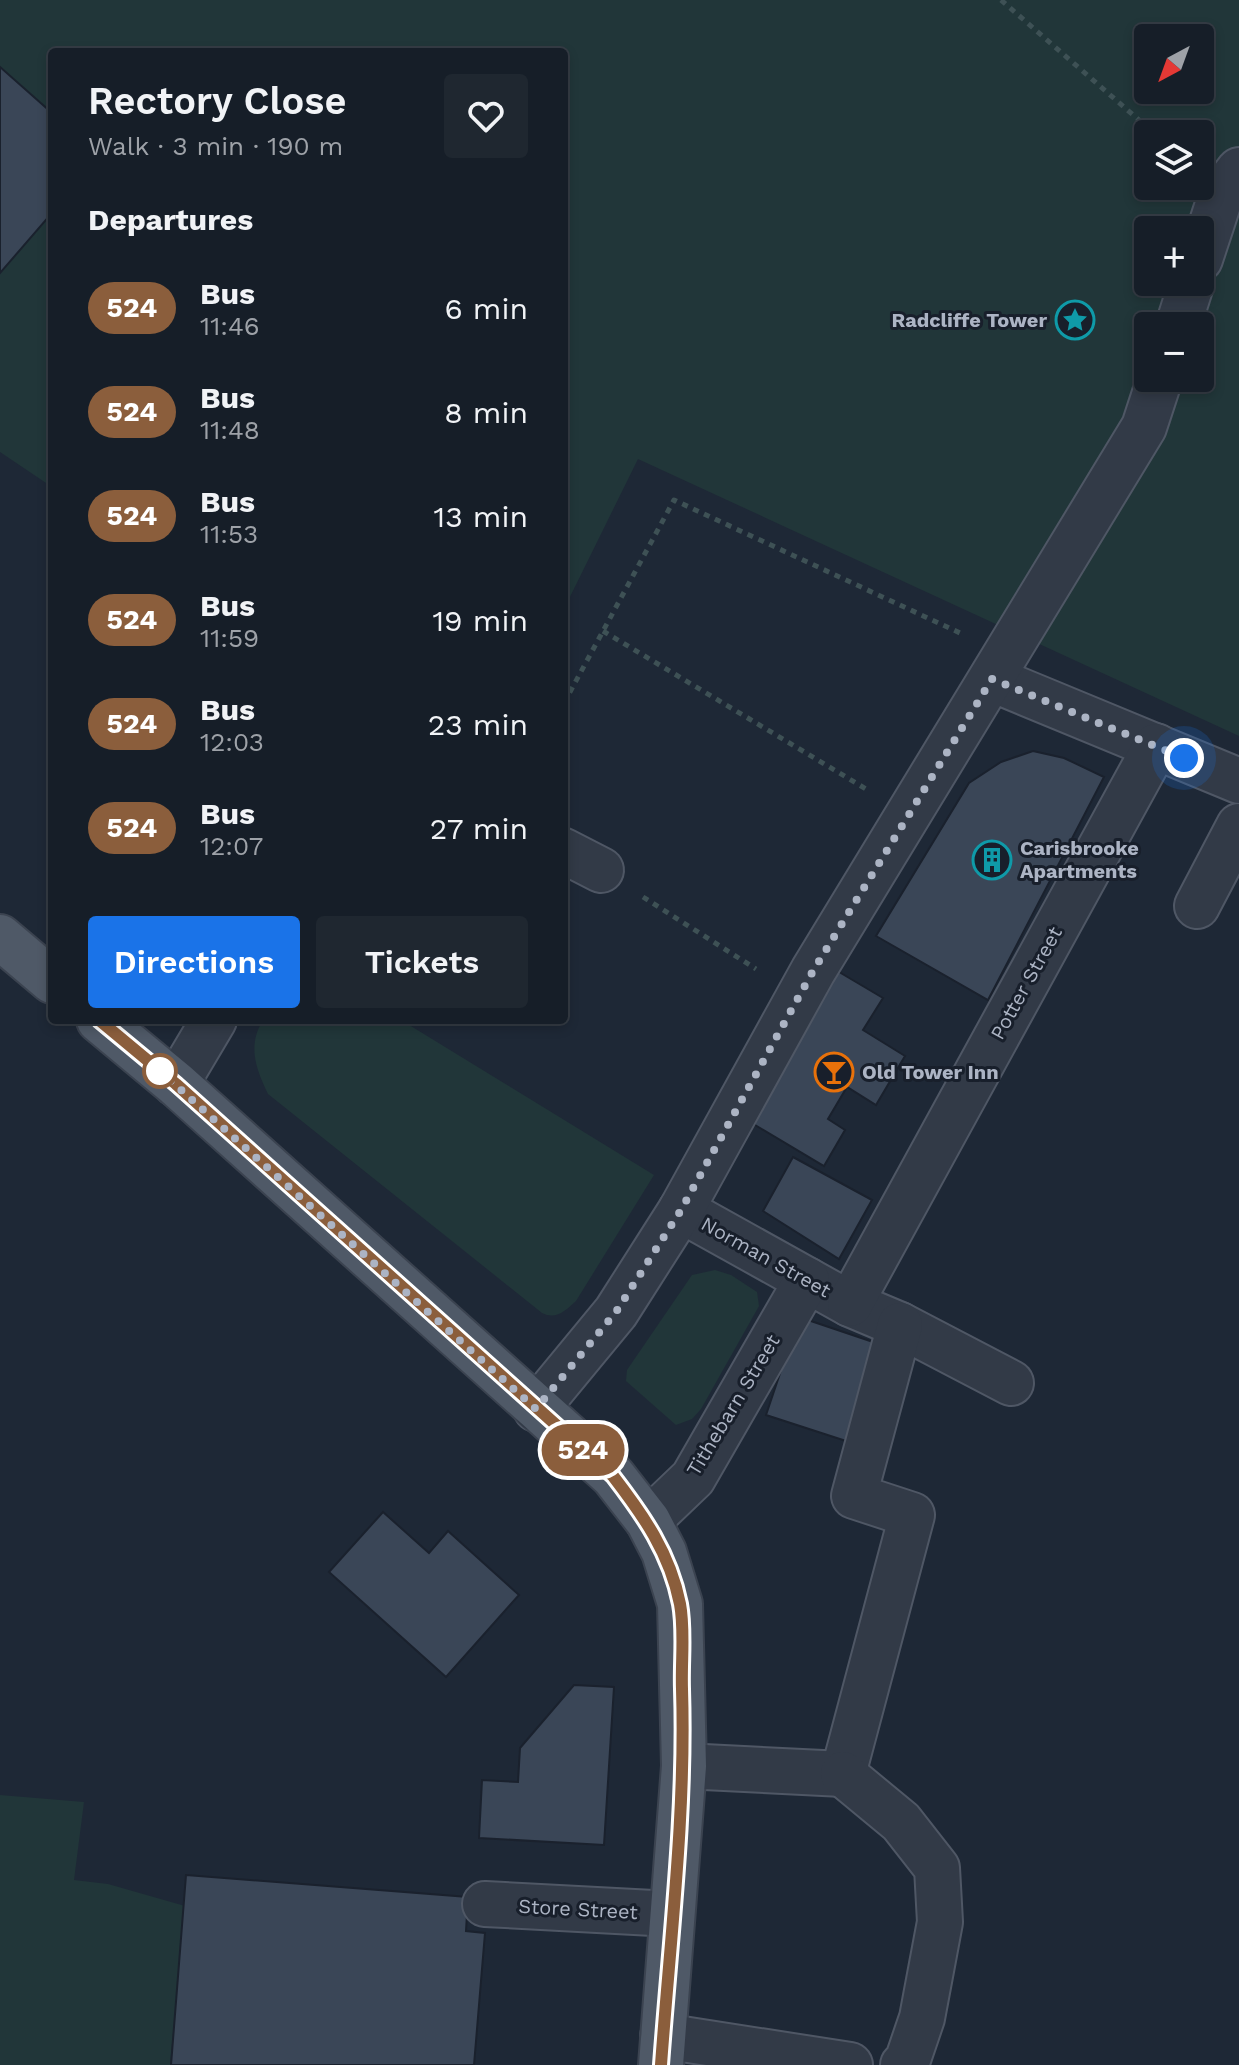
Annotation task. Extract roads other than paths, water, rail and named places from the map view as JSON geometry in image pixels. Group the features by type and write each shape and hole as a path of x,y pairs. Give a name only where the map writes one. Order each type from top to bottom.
{"main road":[{"path":"0,937 48,978"},
{"path":"104,1024 176,1084 613,1476 648,1521 664,1552 680,1604 684,1766 662,2051"}],"street":[{"path":"1214,216 1222,192 1239,170"},
{"path":"536,1409 616,1312 681,1210 799,997 1144,427 1155,392"},
{"path":"999,667 1156,746 1239,781"},
{"name":"Potter Street","path":"850,1304 1156,746"},
{"path":"1197,906 1239,826"},
{"path":"176,1084 212,1024"},
{"name":"Norman Street","path":"681,1210 850,1304 900,1325 1011,1383"},
{"name":"Tithebarn Street","path":"648,1521 693,1478 807,1280"},
{"path":"843,1774 912,1515 854,1496 900,1325"},
{"path":"684,1766 843,1774 901,1822 937,1868 940,1922 922,2018 906,2065 903,2065"},
{"name":"Store Street","path":"485,1904 672,1914"},
{"path":"662,2051 850,2065"}],"place":[{"name":"Radcliffe Tower","path":"1075,320"},
{"name":"Carisbrooke Apartments","path":"992,860"},
{"name":"Old Tower Inn","path":"834,1072"}]}
